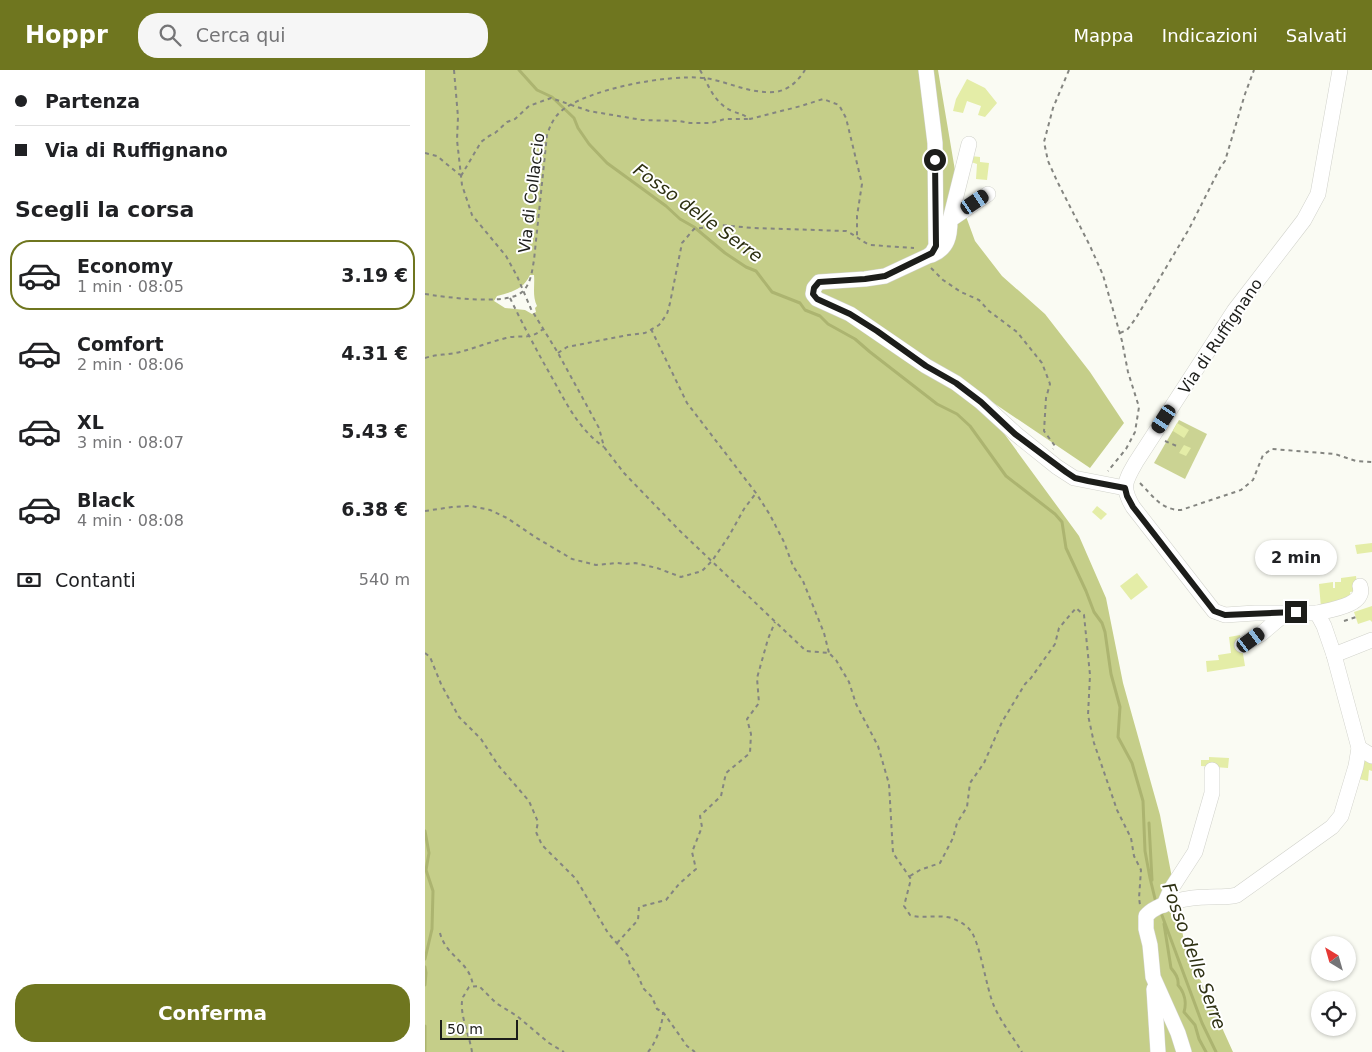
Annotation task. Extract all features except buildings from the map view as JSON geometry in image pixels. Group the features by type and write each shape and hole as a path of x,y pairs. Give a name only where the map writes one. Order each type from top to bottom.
{"street":[{"path":"926,70 935,143 929,253"},
{"name":"Via di Ruffignano","path":"1126,484 1154,435 1234,311 1304,220 1318,194 1339,70"},
{"path":"969,144 950,220 948,240 941,250 934,255 929,253 885,276 819,282 814,288 813,294 817,299 850,314 926,366 956,383 981,402 1015,434 1075,478 1099,483 1126,484 1127,496 1133,507 1214,611 1225,615 1287,612 1317,613 1354,602 1361,596 1360,586"},
{"path":"950,220 988,189 986,212"},
{"path":"1242,645 1261,634 1287,612"},
{"path":"1155,910 1194,898 1231,897 1237,895 1332,827 1341,816 1356,766 1359,748 1334,654 1317,613"},
{"path":"1334,654 1372,640"},
{"path":"1359,748 1372,756"},
{"path":"1158,1052 1150,945 1146,929 1155,910 1195,852 1212,793 1212,770"},
{"path":"1153,977 1178,1033 1184,1052"}],"path":[{"path":"454,70 461,185 472,215 506,256 543,329 559,354 599,428 604,447"},
{"path":"700,70 713,95 720,103 732,111 743,113 750,119"},
{"name":"Via di Collaccio","path":"523,292 531,280 547,135 551,123 560,112 582,98 667,78 705,78 748,90 776,92 798,81 805,70"},
{"path":"1069,70 1053,108 1044,142 1051,168 1103,275 1120,333 1128,372 1137,399 1138,417 1135,432 1126,449 1099,483"},
{"path":"1120,333 1127,330 1136,318 1189,229 1221,166 1225,162 1254,70"},
{"path":"461,176 481,142 507,122 515,119 529,106 551,98 589,111 649,121 711,122 725,119 750,119 793,109 823,99 839,105 847,118 862,184 857,216 857,236"},
{"path":"425,153 437,156 461,176"},
{"path":"559,354 567,348 628,334 645,333 659,325 667,314 673,293 682,242 694,229 721,225 846,231 870,245 922,248 929,253 943,280 961,292 979,300 989,311 1017,332 1042,363 1050,384 1046,398 1044,431 1055,446 1049,460"},
{"path":"425,294 455,299 510,298 523,292"},
{"path":"510,298 529,337 573,415 592,438 604,447 624,473 679,530 775,622 806,650 829,653"},
{"path":"425,358 439,354 457,353 508,337 529,337 543,329"},
{"path":"651,329 687,403 757,493 784,542 793,566 803,581 824,634 829,653 836,660 849,682 856,704 878,746 889,784 893,853 910,876"},
{"path":"1154,435 1179,447"},
{"path":"1126,484 1139,482 1163,506 1171,510 1181,510 1241,490 1253,480 1263,455 1272,449 1335,454 1355,461 1372,462"},
{"path":"425,511 471,506 490,510 507,518 535,537 572,558 596,565 617,562 635,563 657,568 681,578 702,571 712,561 744,509 757,493"},
{"path":"1022,1052 995,1008 989,993 976,940 970,929 958,920 944,916 919,918 909,915 904,906 910,876 940,862 953,838 957,823 967,807 970,782 984,763 1007,711 1055,644 1059,628 1076,608 1084,615 1090,675 1088,715 1094,743 1117,810 1131,838 1134,856 1141,870 1140,908 1155,910"},
{"path":"617,943 638,920 639,907 666,900 679,884 696,869 692,852 702,827 701,816 721,796 726,773 750,753 751,734 747,719 759,703 757,678 775,622"},
{"path":"425,653 430,657 441,684 459,717 481,738 498,765 529,801 538,822 536,832 542,845 576,880 608,933 628,956 630,965 638,976 643,988 652,997 657,1009 663,1012 687,1046 695,1052"},
{"path":"440,933 451,954 467,968 473,986"},
{"path":"472,1052 469,1036 464,1025 462,1004 469,986 479,986 496,1003 517,1016 549,1043 564,1052"},
{"path":"648,1052 654,1046 657,1032 663,1024 663,1012"}],"green space":[{"path":"425,70 938,70 960,200 975,241 1002,276 1045,314 1090,372 1124,423 1090,468 970,387 1079,536 1106,598 1123,683 1160,815 1185,946 1233,1052 425,1052","holes":["530,275 534,275 536,312 532,314 525,310 505,308 494,301 497,296 512,292 524,284"]},
{"path":"1179,420 1207,434 1185,479 1154,463"}],"waterway":[{"name":"Fosso delle Serre","path":"519,70 537,90 552,97 574,118 578,128 589,144 607,163 666,206 680,219 694,227 725,253 746,267 756,271 772,292 800,303 805,310 820,316 828,324 855,339 937,404 957,414 970,426 1006,476 1055,514 1062,522 1066,548 1094,612 1102,623 1105,632 1111,674 1120,707 1118,737 1132,763 1143,801 1145,851 1156,903"},
{"path":"1149,823 1152,880"},
{"path":"425,831 429,853 426,870 433,891 432,929 425,959"},
{"name":"Fosso delle Serre","path":"1160,910 1202,1023 1216,1052"},
{"path":"1164,924 1171,968 1184,997 1184,1012 1195,1025 1199,1039 1206,1052"},
{"path":"425,967 425,985"},
{"path":"425,1026 425,1052"}],"route":[{"path":"935,160 936,246 932,253 885,276 819,282 814,288 813,294 817,299 850,314 926,366 956,383 1057,467 1075,478 1125,488 1133,507 1214,611 1225,615 1296,612"}]}
